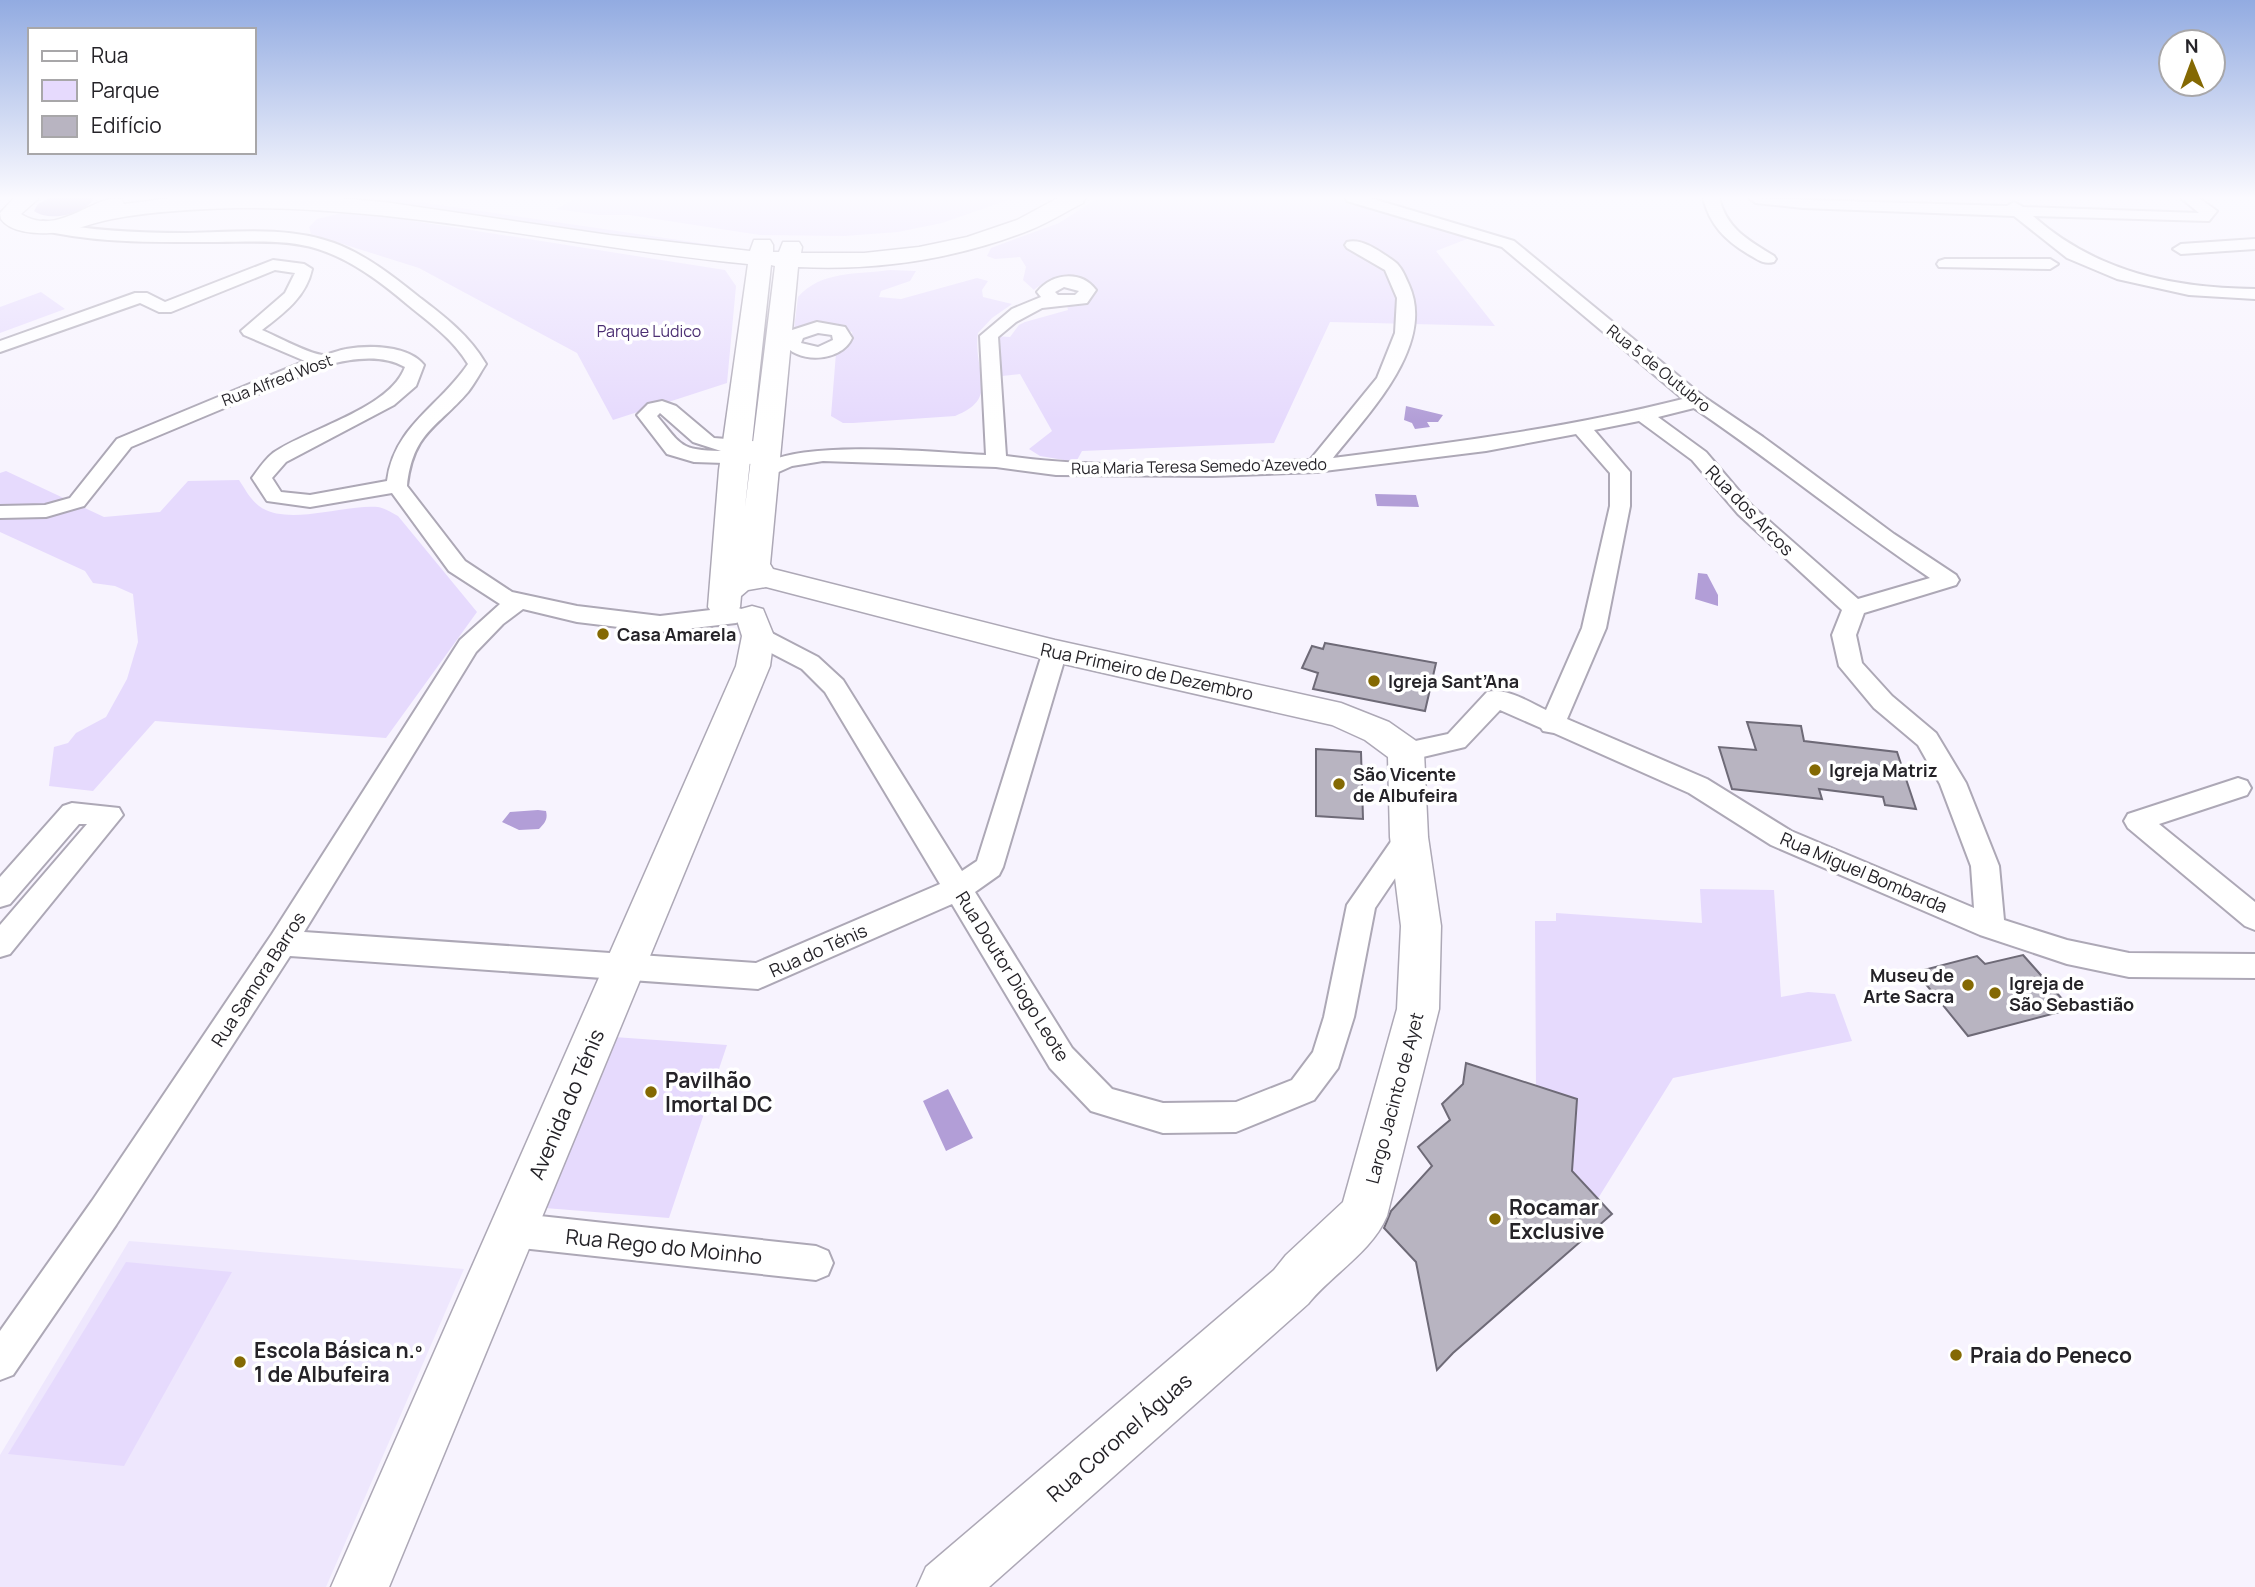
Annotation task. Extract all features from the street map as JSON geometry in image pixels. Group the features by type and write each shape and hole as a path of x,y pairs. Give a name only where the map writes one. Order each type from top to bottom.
{"street":[{"path":"0,347 141,297 165,307 255,272"},
{"path":"304,272 284,304 250,331 321,362"},
{"path":"374,272 466,344 477,364 462,387 409,439 398,470 397,486 457,566 505,598 577,614 660,624 751,603"},
{"path":"751,603 727,451 757,272"},
{"path":"751,603 786,272"},
{"path":"1316,466 1386,379 1404,333 1406,298 1394,272"},
{"name":"Rua 5 de Outubro","path":"1542,272 1697,401 1756,441 1886,539 1948,580 1854,608"},
{"path":"2115,272 2176,289 2255,294"},
{"path":"996,461 989,336 1002,321 1054,300"},
{"name":"Rua Alfred Wost","path":"0,512 46,511 77,502 124,443 321,362 347,354 399,356 415,365 410,382 387,401 279,458 262,478 274,497 310,501 397,486"},
{"name":"Rua Maria Teresa Semedo Azevedo","path":"767,450 776,464 797,453 996,461 1056,469 1213,470 1316,466 1486,445 1581,428 1697,401"},
{"name":"Rua dos Arcos","path":"1643,415 1699,456 1745,510 1854,608"},
{"path":"1552,725 1594,628 1619,506 1620,472 1581,428"},
{"path":"727,451 767,450 780,438 797,453"},
{"name":"Rua Samora Barros","path":"0,1362 104,1213 282,943 468,646 519,601"},
{"name":"Rua Primeiro de Dezembro","path":"751,603 1055,651 1341,715 1377,731 1406,752"},
{"name":"Rua Doutor Diogo Leote","path":"751,603 834,686 1061,1058 1102,1101 1163,1118 1236,1117 1303,1090 1326,1058 1339,1017 1361,905 1409,837"},
{"name":"Avenida do Ténis","path":"360,1587 753,666 751,603"},
{"path":"1854,608 1844,635 1851,666 1883,702 1927,739 1953,783 1985,866 1990,927"},
{"name":"Rua do Ténis","path":"282,943 758,976 959,888 989,867 1055,651"},
{"name":"Rua Miguel Bombarda","path":"1406,752 1456,741 1496,698 1552,725 1698,786 1781,838 1990,927 2067,952 2129,965 2255,965"},
{"name":"Largo Jacinto de Ayet","path":"1291,1287 1363,1216 1418,1009 1421,926 1409,837 1406,752"},
{"path":"2238,788 2137,821 2255,918"},
{"path":"0,896 72,813 110,815 0,945"},
{"name":"Rua Rego do Moinho","path":"512,1230 816,1263"},
{"name":"Rua Coronel Águas","path":"946,1587 1291,1287"}],"shaded area":[{"path":"1406,406 1443,415 1438,422 1427,422 1430,427 1415,429 1412,423 1404,420"},
{"path":"1375,494 1416,495 1419,507 1377,506"},
{"path":"1698,573 1707,574 1718,595 1718,606 1695,599"},
{"path":"546,811 547,814 546,821 539,829 519,830 502,822 510,812"},
{"path":"948,1089 973,1138 946,1151 923,1101"},
{"name":"Escola Básica n.º 1 de Albufeira","path":"129,1241 464,1269 326,1587 0,1587 0,1455"}],"green space":[{"name":"Parque Lúdico","path":"427,272 726,272 736,286 727,383 613,420 577,353"},
{"path":"915,272 910,281 881,291 879,297 901,299 977,278 988,281 982,290 983,297 1012,304 992,318 978,333 982,382 978,401 955,416 843,423 831,416 836,353 850,342 852,332 830,323 794,329 798,297 818,282 853,274"},
{"path":"1025,272 1453,272 1495,326 1330,322 1274,443 1082,451 1076,462 1040,456 1029,449 1052,431 1020,374 1002,376 996,336 1010,337 1019,325 1025,322 1068,310 1067,306 1093,297 1096,289 1082,282 1065,279 1048,282 1034,290 1023,280"},
{"path":"41,292 65,309 0,333 0,307"},
{"path":"6,471 104,517 160,512 188,481 239,480 259,506 285,515 365,507 381,508 398,516 477,612 386,738 155,721 93,791 49,786 54,747 68,743 76,733 106,717 127,679 138,642 133,594 115,586 93,583 85,571 0,532 0,473"},
{"path":"1700,889 1774,890 1781,997 1808,992 1835,994 1852,1041 1673,1078 1597,1200 1572,1171 1576,1099 1536,1087 1535,921 1556,921 1556,913 1702,923"},
{"name":"Pavilhão Imortal DC","path":"614,1037 727,1045 669,1218 545,1208"},
{"path":"126,1262 232,1272 124,1466 8,1454"}],"building":[{"name":"Igreja Sant’Ana","path":"1325,643 1436,663 1425,711 1313,689 1318,673 1302,668 1312,646 1323,649"},
{"name":"Igreja Matriz","path":"1747,722 1801,726 1804,741 1897,752 1916,809 1885,805 1883,797 1819,789 1822,799 1732,789 1719,747 1756,750"},
{"name":"São Vicente de Albufeira","path":"1316,749 1361,752 1363,819 1316,816"},
{"name":"Igreja de São Sebastião","path":"2023,955 2071,1009 1968,1036 1916,972 1977,956 1985,964"},
{"name":"Rocamar Exclusive","path":"1466,1063 1577,1099 1572,1171 1612,1214 1437,1370 1416,1262 1384,1228 1391,1211 1432,1166 1418,1147 1450,1120 1442,1104 1463,1084"}],"place":[{"name":"Casa Amarela","path":"603,634"},
{"name":"Igreja Sant’Ana","path":"1374,681"},
{"name":"Igreja Matriz","path":"1815,770"},
{"name":"São Vicente de Albufeira","path":"1339,784"},
{"name":"Museu de Arte Sacra","path":"1968,985"},
{"name":"Igreja de São Sebastião","path":"1995,993"},
{"name":"Pavilhão Imortal DC","path":"651,1092"},
{"name":"Rocamar Exclusive","path":"1495,1219"},
{"name":"Praia do Peneco","path":"1956,1355"},
{"name":"Escola Básica n.º 1 de Albufeira","path":"240,1362"}]}
